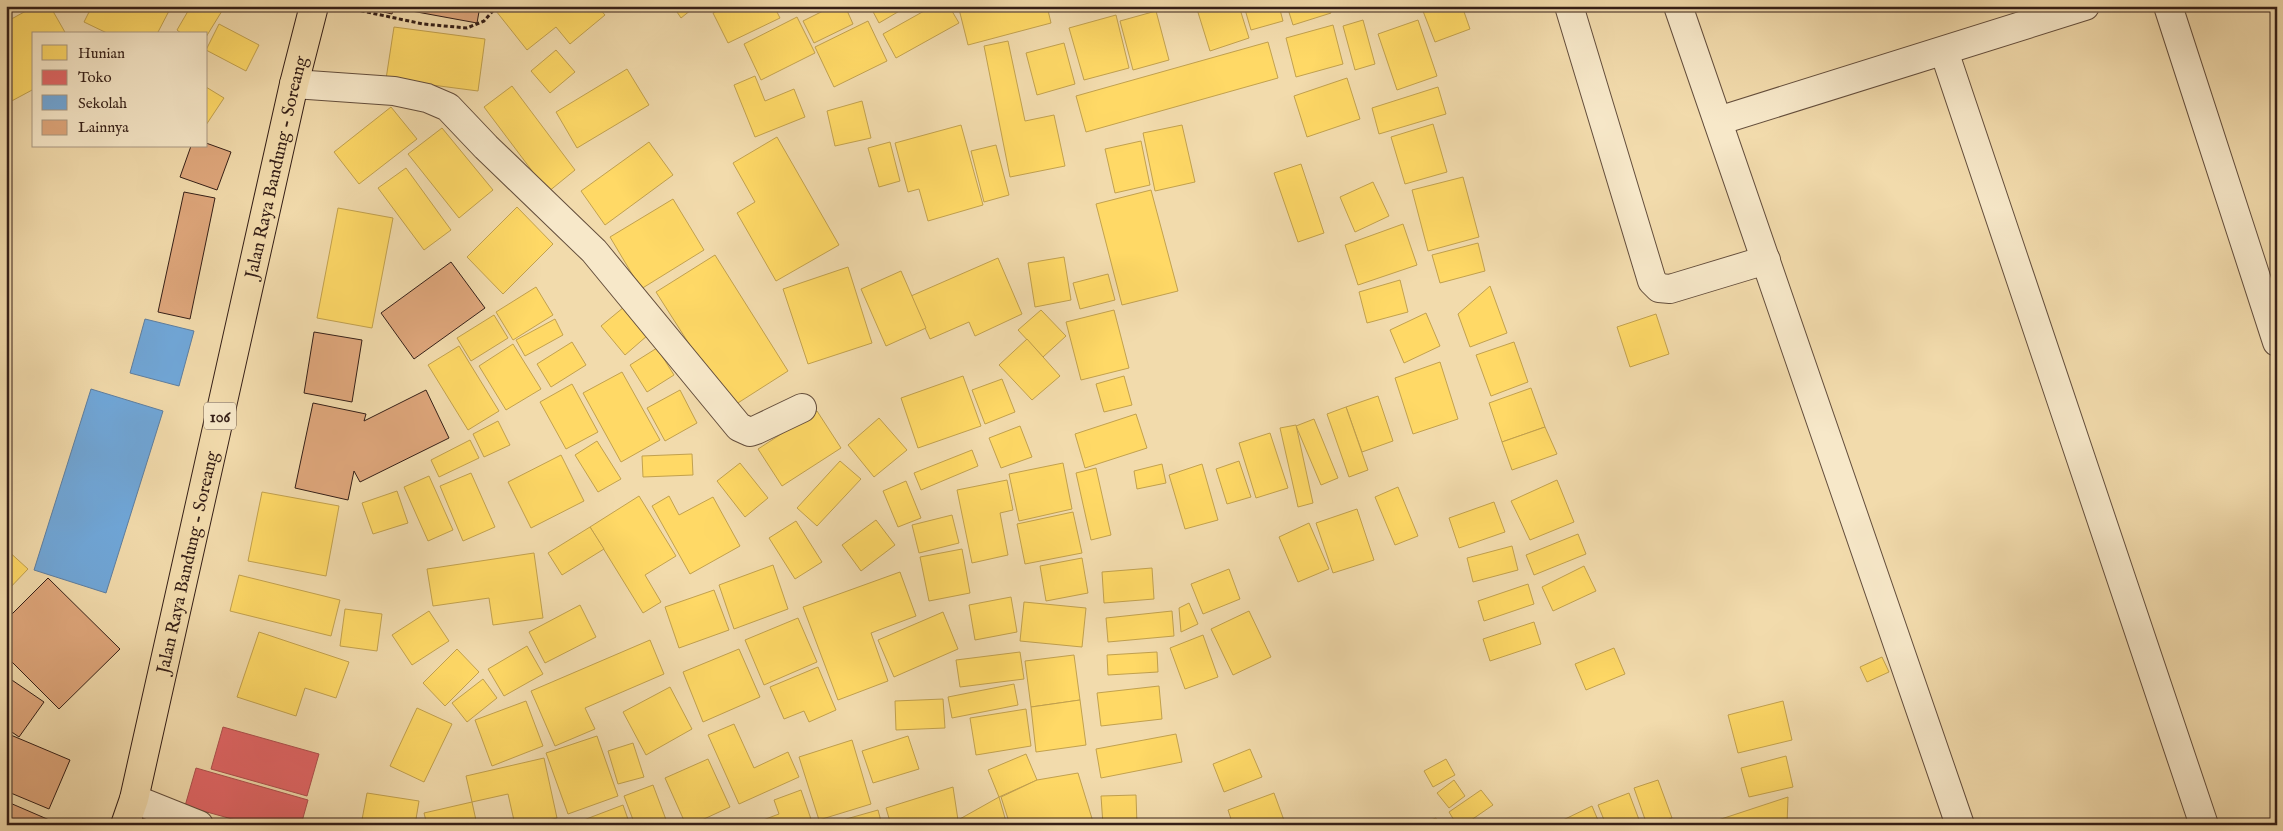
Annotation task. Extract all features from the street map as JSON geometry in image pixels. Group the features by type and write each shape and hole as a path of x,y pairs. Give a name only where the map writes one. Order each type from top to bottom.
{"main road":[{"name":"Jalan Raya Bandung - Soreang","path":"125,825 134,799 294,84 314,6"}],"street":[{"path":"1569,6 1652,280 1659,288 1670,289 1766,260"},
{"path":"1678,6 1960,825"},
{"path":"1718,121 2086,6"},
{"path":"2168,6 2277,342"},
{"path":"1944,50 2204,825"},
{"path":"294,84 394,91 427,98 448,108 486,148 594,251 739,427 750,432 802,408"},
{"path":"134,799 199,825"}],"path":[{"path":"340,6 423,24 467,28 484,21 497,6"}],"building: Hunian":[{"path":"35,6 50,6 65,32 32,32 32,90 6,104 6,22"},
{"path":"92,6 165,6 170,9 158,32 105,32 84,22"},
{"path":"191,6 225,6 208,34 208,32 180,32 177,30"},
{"path":"501,6 597,6 605,15 570,44 556,27 527,50 496,11"},
{"path":"673,6 696,6 681,18"},
{"path":"727,6 774,6 780,18 728,43 713,13"},
{"path":"833,6 845,6 853,24 814,43 803,21"},
{"path":"870,6 908,6 879,23"},
{"path":"933,6 949,6 959,23 896,58 883,34"},
{"path":"971,6 1047,6 1051,23 968,45 959,9"},
{"path":"1196,6 1239,6 1249,38 1210,51"},
{"path":"1244,6 1279,6 1283,21 1251,30"},
{"path":"1287,6 1329,6 1331,13 1293,25"},
{"path":"1421,6 1462,6 1470,29 1435,42"},
{"path":"1156,11 1169,60 1133,70 1120,21"},
{"path":"1116,15 1129,68 1084,80 1069,28"},
{"path":"797,17 815,53 761,80 744,44"},
{"path":"1363,20 1375,64 1355,70 1343,26"},
{"path":"1418,20 1437,76 1397,90 1378,34"},
{"path":"868,21 887,61 834,87 815,47"},
{"path":"219,24 259,45 246,71 208,51 208,46"},
{"path":"1333,25 1343,64 1296,77 1286,38"},
{"path":"394,27 485,39 478,91 386,79"},
{"path":"1008,41 1025,121 1054,115 1065,166 1010,177 984,46"},
{"path":"1268,42 1278,78 1086,132 1076,96"},
{"path":"1064,43 1075,84 1037,95 1026,53"},
{"path":"556,50 575,72 550,93 531,71"},
{"path":"627,69 649,105 577,148 556,112"},
{"path":"755,76 765,101 794,89 805,117 755,137 734,85"},
{"path":"1347,78 1360,119 1307,137 1294,96"},
{"path":"512,86 575,170 548,192 484,107"},
{"path":"1438,87 1446,114 1379,134 1372,108"},
{"path":"208,88 224,98 208,122"},
{"path":"862,101 871,138 835,146 827,111"},
{"path":"391,107 417,139 359,184 334,152"},
{"path":"1433,124 1447,172 1405,184 1391,137"},
{"path":"961,125 983,205 928,221 919,189 908,192 895,143"},
{"path":"1182,125 1195,182 1155,191 1143,133"},
{"path":"442,128 493,190 459,218 408,154"},
{"path":"777,137 839,245 776,281 737,213 755,202 733,163"},
{"path":"1141,141 1150,185 1115,193 1105,149"},
{"path":"649,142 673,175 605,225 581,191"},
{"path":"890,142 900,181 879,187 868,148"},
{"path":"996,145 1009,195 984,202 971,151"},
{"path":"1301,164 1324,233 1298,242 1274,173"},
{"path":"406,168 451,230 424,250 378,188"},
{"path":"1463,177 1479,237 1428,251 1412,190"},
{"path":"1373,182 1389,216 1355,232 1340,197"},
{"path":"1151,190 1178,291 1122,305 1096,204"},
{"path":"673,199 704,250 641,289 610,237"},
{"path":"517,207 553,244 503,294 467,257"},
{"path":"338,208 393,218 372,328 317,318"},
{"path":"1403,224 1417,265 1358,285 1345,245"},
{"path":"1478,243 1485,271 1440,283 1432,255"},
{"path":"715,255 788,371 730,408 656,292"},
{"path":"1064,257 1071,300 1035,307 1028,263"},
{"path":"998,258 1022,314 975,336 969,322 930,339 911,296"},
{"path":"848,267 872,343 808,364 783,289"},
{"path":"901,271 926,328 886,346 861,289"},
{"path":"1108,274 1115,300 1080,309 1073,283"},
{"path":"1400,280 1408,312 1367,323 1359,292"},
{"path":"1490,286 1507,333 1470,347 1458,314"},
{"path":"536,287 553,315 513,340 496,312"},
{"path":"624,307 648,335 625,355 601,326"},
{"path":"1041,310 1066,336 1043,357 1018,330"},
{"path":"1114,310 1129,368 1081,380 1066,322"},
{"path":"1426,313 1440,346 1404,363 1390,330"},
{"path":"1656,314 1669,354 1630,367 1617,327"},
{"path":"494,315 508,338 471,361 457,338"},
{"path":"555,319 563,335 525,356 516,340"},
{"path":"1027,339 1060,376 1032,400 999,365"},
{"path":"572,342 586,365 551,387 537,364"},
{"path":"1514,342 1528,382 1491,396 1476,355"},
{"path":"513,344 541,389 506,410 479,366"},
{"path":"459,346 499,411 468,430 428,365"},
{"path":"657,348 674,375 647,392 630,365"},
{"path":"1440,362 1458,419 1413,434 1395,378"},
{"path":"622,372 660,440 621,462 583,393"},
{"path":"963,376 981,426 918,448 901,398"},
{"path":"1124,376 1132,405 1104,412 1096,384"},
{"path":"1002,379 1015,412 985,424 972,390"},
{"path":"572,384 598,432 566,449 540,402"},
{"path":"1531,388 1545,427 1502,442 1489,403"},
{"path":"680,390 697,423 665,441 647,408"},
{"path":"1378,396 1393,441 1362,452 1346,407"},
{"path":"1346,407 1368,470 1349,477 1327,414"},
{"path":"817,411 841,448 782,486 758,449"},
{"path":"1136,414 1147,448 1085,468 1075,434"},
{"path":"879,418 907,450 874,477 848,445"},
{"path":"1314,419 1338,478 1321,485 1296,426"},
{"path":"498,421 510,445 484,457 473,434"},
{"path":"1296,425 1313,503 1298,507 1280,428"},
{"path":"1020,426 1032,457 1001,468 989,438"},
{"path":"1545,427 1557,454 1512,470 1502,442"},
{"path":"1270,433 1288,488 1256,498 1239,443"},
{"path":"470,440 479,458 439,477 431,460"},
{"path":"597,441 621,479 598,492 575,455"},
{"path":"972,450 978,466 921,490 914,473"},
{"path":"692,454 693,475 643,477 642,456"},
{"path":"561,455 584,501 531,528 508,482"},
{"path":"840,461 861,479 817,526 797,508"},
{"path":"1239,461 1251,497 1227,504 1216,469"},
{"path":"740,463 768,498 745,517 717,481"},
{"path":"1063,463 1072,509 1019,521 1009,474"},
{"path":"1162,464 1166,483 1137,489 1134,471"},
{"path":"1202,464 1218,520 1185,529 1169,475"},
{"path":"1096,468 1111,535 1091,540 1076,473"},
{"path":"471,473 495,527 463,541 440,486"},
{"path":"429,476 453,530 428,541 404,487"},
{"path":"1007,480 1013,510 1000,513 1008,555 972,563 957,490"},
{"path":"1557,480 1574,522 1530,540 1511,501"},
{"path":"906,481 921,518 898,527 883,491"},
{"path":"1398,487 1418,536 1395,545 1375,497"},
{"path":"397,491 408,523 373,534 362,503"},
{"path":"262,492 339,506 326,576 248,561"},
{"path":"639,496 676,556 645,575 661,602 643,613 590,527"},
{"path":"669,496 679,515 713,497 740,546 690,574 652,506"},
{"path":"1494,502 1505,532 1459,548 1449,518"},
{"path":"1357,509 1374,560 1333,573 1316,523"},
{"path":"1073,512 1082,553 1025,564 1017,524"},
{"path":"952,515 959,543 919,553 912,525"},
{"path":"876,520 895,545 861,571 842,545"},
{"path":"796,521 822,562 795,579 769,538"},
{"path":"1309,523 1329,569 1298,582 1279,537"},
{"path":"590,527 604,549 562,575 548,553"},
{"path":"1578,534 1586,554 1534,575 1526,555"},
{"path":"1512,546 1518,570 1473,582 1467,558"},
{"path":"6,549 28,569 6,592"},
{"path":"962,549 970,593 929,601 920,557"},
{"path":"534,553 543,618 493,625 489,598 433,606 427,569"},
{"path":"1082,558 1088,593 1046,601 1040,566"},
{"path":"773,565 788,609 734,629 719,585"},
{"path":"1584,566 1596,591 1553,611 1542,587"},
{"path":"1152,568 1154,599 1104,603 1102,572"},
{"path":"1229,569 1240,599 1203,614 1191,584"},
{"path":"900,572 916,616 871,633 888,681 838,700 803,607"},
{"path":"239,575 340,600 331,636 230,611"},
{"path":"1528,584 1534,604 1484,621 1478,601"},
{"path":"714,590 729,630 679,648 665,607"},
{"path":"1011,597 1017,632 975,640 969,605"},
{"path":"1024,602 1086,608 1082,647 1020,641"},
{"path":"1189,603 1198,624 1181,632 1179,608"},
{"path":"580,605 596,637 545,663 529,632"},
{"path":"345,609 382,614 377,651 340,646"},
{"path":"429,611 449,641 412,665 392,635"},
{"path":"1172,611 1174,636 1108,642 1106,618"},
{"path":"1249,611 1271,657 1233,675 1211,629"},
{"path":"943,612 958,649 894,677 878,640"},
{"path":"798,618 817,662 764,685 745,640"},
{"path":"1534,622 1541,644 1490,661 1483,639"},
{"path":"259,632 349,662 336,698 305,688 296,716 237,697"},
{"path":"1203,635 1218,677 1185,689 1170,648"},
{"path":"650,640 664,674 585,708 595,729 555,746 531,691"},
{"path":"527,646 543,674 504,696 488,669"},
{"path":"1614,648 1625,674 1586,690 1575,664"},
{"path":"457,649 479,672 445,706 423,683"},
{"path":"739,649 760,697 703,722 683,672"},
{"path":"1020,652 1024,679 960,687 956,660"},
{"path":"1157,652 1158,672 1108,675 1107,655"},
{"path":"1074,655 1080,700 1031,707 1025,661"},
{"path":"1882,657 1889,672 1867,682 1860,667"},
{"path":"818,667 836,710 809,722 804,711 784,719 770,687"},
{"path":"483,679 497,698 467,722 452,703"},
{"path":"1014,684 1018,705 952,718 948,697"},
{"path":"1159,686 1162,719 1101,726 1097,693"},
{"path":"670,687 692,729 646,755 623,712"},
{"path":"943,699 945,728 896,730 895,701"},
{"path":"1080,700 1086,745 1036,752 1031,707"},
{"path":"526,701 543,746 492,766 475,720"},
{"path":"1783,701 1792,740 1738,753 1728,715"},
{"path":"417,708 452,724 424,782 390,766"},
{"path":"1026,709 1031,746 976,755 970,718"},
{"path":"734,724 754,768 788,752 799,777 739,804 708,735"},
{"path":"1176,734 1182,762 1101,778 1096,749"},
{"path":"597,736 618,796 568,814 546,753"},
{"path":"908,736 919,769 873,783 862,751"},
{"path":"852,740 871,804 819,820 799,757"},
{"path":"633,743 644,777 618,784 608,751"},
{"path":"1250,749 1262,777 1224,792 1213,764"},
{"path":"1026,754 1037,780 999,797 988,770"},
{"path":"1786,756 1793,787 1749,797 1741,768"},
{"path":"544,758 557,818 528,825 515,825 508,794 472,802 466,776"},
{"path":"708,759 730,807 691,825 686,825 665,778"},
{"path":"1446,759 1455,775 1433,787 1424,771"},
{"path":"1078,773 1094,825 1010,825 1001,797 1037,780"},
{"path":"1454,780 1465,796 1449,808 1437,793"},
{"path":"1658,780 1672,818 1654,825 1647,825 1634,788"},
{"path":"653,785 668,825 635,825 624,796"},
{"path":"953,787 958,820 948,825 891,825 886,808"},
{"path":"801,790 813,825 755,825 755,823 779,814 774,800"},
{"path":"1481,790 1493,805 1464,825 1457,825 1449,812"},
{"path":"367,793 419,801 415,825 361,825"},
{"path":"1274,793 1285,823 1233,825 1228,810"},
{"path":"1629,793 1641,825 1606,825 1598,805"},
{"path":"1136,795 1137,825 1103,825 1101,796"},
{"path":"999,797 1007,825 960,825 958,820"},
{"path":"1788,797 1787,825 1703,825"},
{"path":"472,802 477,825 427,825 424,813"},
{"path":"623,805 630,825 582,825 581,821"},
{"path":"1592,806 1600,825 1555,825 1554,821 1561,821"},
{"path":"878,810 882,825 825,825"},
{"path":"1436,818 1439,825 1418,825"}],"building: Toko":[{"path":"223,727 319,754 307,796 211,769"},
{"path":"196,768 308,800 301,825 254,825 185,806"}],"building: Sekolah":[{"path":"145,319 194,331 179,386 130,373"},
{"path":"91,389 163,411 106,593 34,570"}],"building: Lainnya":[{"path":"359,6 394,6 392,14"},
{"path":"407,6 480,6 477,23 406,10"},
{"path":"208,144 231,152 217,190 180,177 190,148 208,148"},
{"path":"184,192 215,198 190,319 158,312"},
{"path":"451,262 485,308 414,359 381,313"},
{"path":"314,332 362,340 352,402 304,393"},
{"path":"426,390 449,438 360,482 354,471 348,500 295,488 313,403 366,414 364,421"},
{"path":"48,578 120,649 59,709 6,656 6,620"},
{"path":"6,676 44,702 19,737 6,728"},
{"path":"6,733 70,760 49,809 6,791"},
{"path":"10,803 61,825 6,825 6,813"}]}
